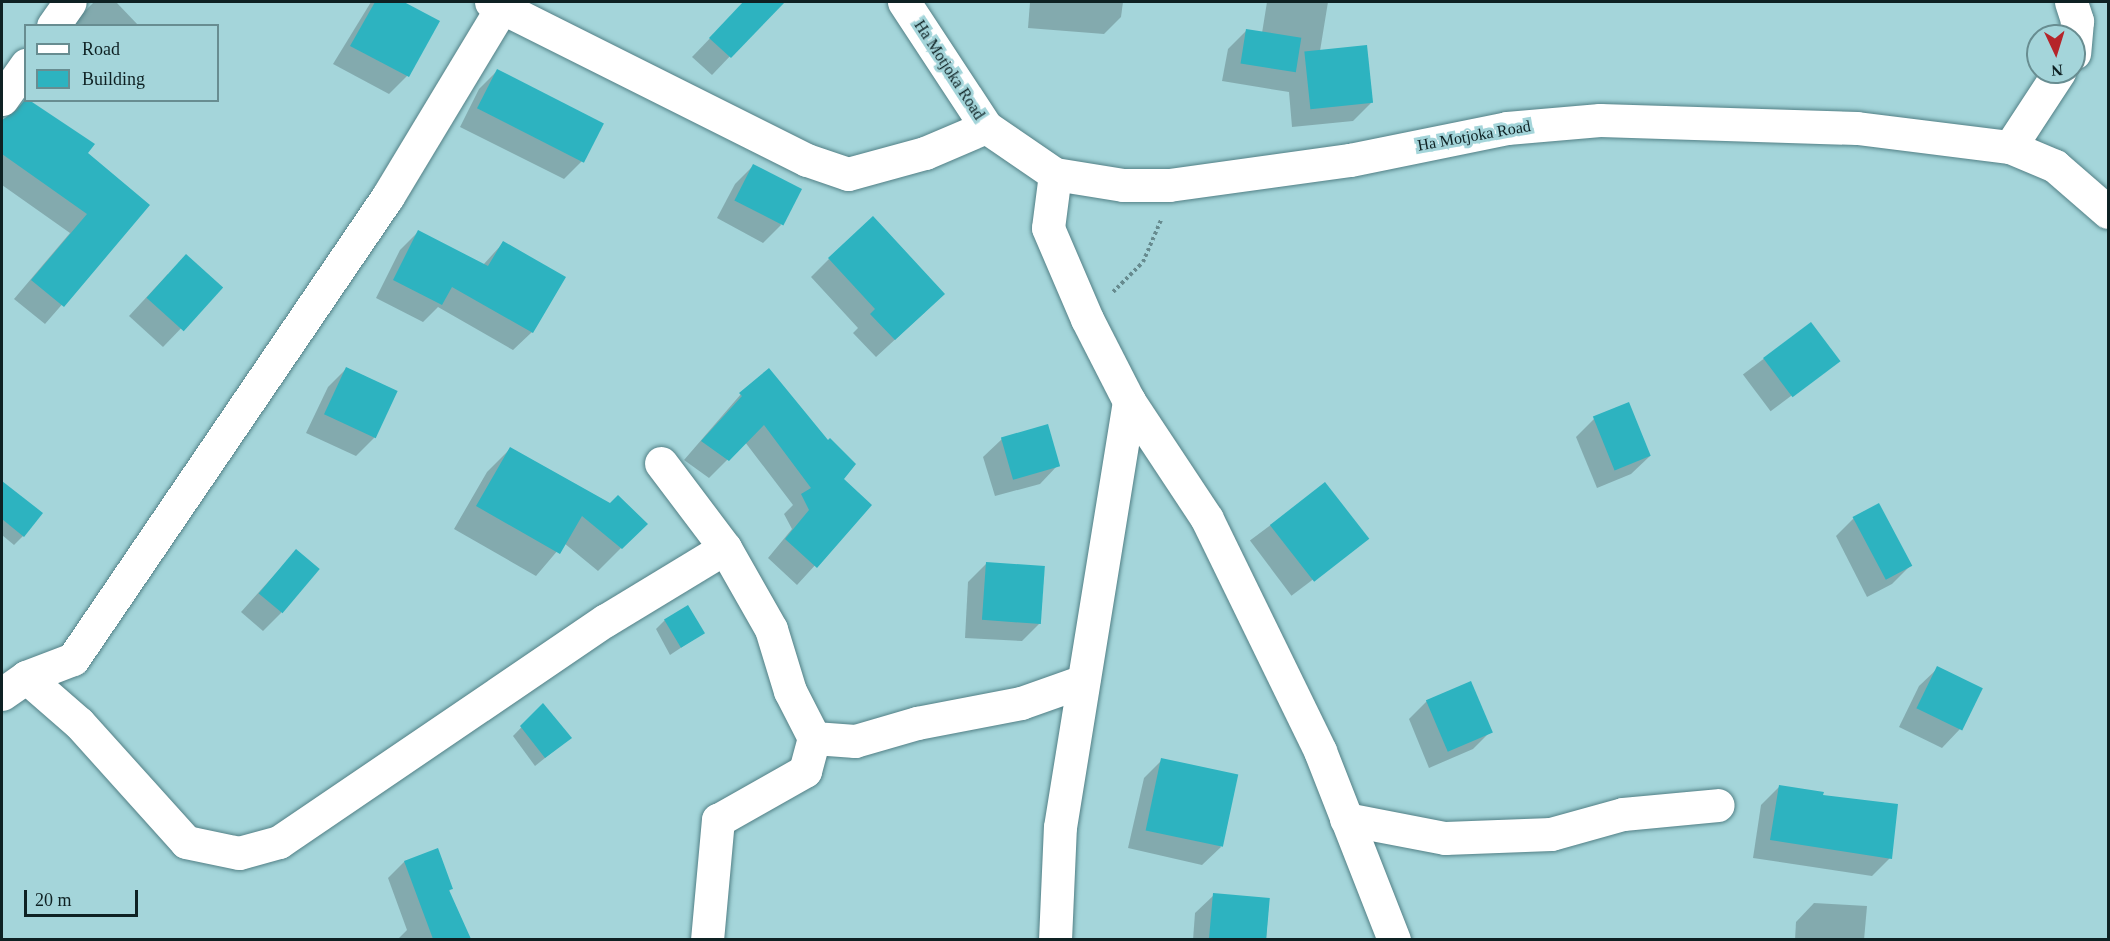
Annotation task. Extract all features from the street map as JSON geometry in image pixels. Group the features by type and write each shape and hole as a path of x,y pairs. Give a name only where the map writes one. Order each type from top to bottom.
{"street":[{"path":"54,24 70,2"},
{"name":"Ha Motjoka Road","path":"904,2 987,127 1055,174 1123,185 1169,185 1350,160 1507,128 1600,120 1857,128 2010,147 2055,166 2109,212"},
{"path":"2071,2 2077,24"},
{"path":"14,686 73,659 388,196 499,3 807,160 848,174 925,153 987,127"},
{"path":"2,99 24,68"},
{"path":"2010,147 2051,84"},
{"path":"1055,174 1048,228 1088,318 1129,401 1207,519 1320,751 1394,939"},
{"path":"1055,939 1060,827 1129,401"},
{"path":"661,463 725,548 771,628 790,691 814,738 805,771 718,820 707,939"},
{"path":"14,686 79,723 186,843 239,853 279,842 606,620 725,548"},
{"path":"814,738 855,741 917,723 1021,703 1083,681"},
{"path":"1346,819 1445,838 1551,834 1623,814 1718,805"}],"path":[{"path":"1088,318 1143,262 1160,226 1169,185"}],"building":[{"path":"375,2 404,2 440,21 409,77 350,46"},
{"path":"743,2 785,2 731,58 709,38"},
{"path":"1246,29 1301,38 1296,72 1241,64"},
{"path":"1367,45 1373,103 1310,109 1304,52"},
{"path":"497,69 604,123 584,163 477,108"},
{"path":"24,101 32,102 95,144 88,153 150,205 64,307 31,280 87,214 2,154 2,120 17,110"},
{"path":"753,164 802,189 783,226 734,201"},
{"path":"873,216 945,294 895,340 870,314 875,309 828,258"},
{"path":"418,230 488,266 503,241 566,277 533,333 452,287 442,305 393,280"},
{"path":"186,254 223,287 184,331 147,298"},
{"path":"1811,322 1840,361 1793,397 1763,358"},
{"path":"346,367 398,391 376,438 324,414"},
{"path":"769,368 828,440 830,438 856,464 844,479 872,505 817,568 785,539 809,510 801,494 811,488 764,425 729,461 701,441 742,396 739,393"},
{"path":"1629,402 1651,456 1615,470 1593,417"},
{"path":"1048,424 1060,466 1013,480 1001,438"},
{"path":"510,447 610,503 618,495 648,524 622,549 582,516 560,554 476,506"},
{"path":"2,481 43,513 24,537 2,519"},
{"path":"1325,482 1369,539 1314,582 1270,525"},
{"path":"1879,503 1912,566 1886,580 1853,517"},
{"path":"296,549 320,569 282,613 259,593"},
{"path":"986,562 1045,566 1041,624 982,620"},
{"path":"688,605 705,633 681,648 664,619"},
{"path":"1937,666 1983,688 1962,731 1916,708"},
{"path":"1471,681 1493,733 1448,752 1426,700"},
{"path":"543,703 572,738 545,758 520,726"},
{"path":"1161,758 1238,774 1223,847 1146,830"},
{"path":"1779,785 1824,792 1823,795 1898,804 1892,859 1770,840"},
{"path":"438,848 453,889 449,890 471,939 433,939 404,861"},
{"path":"1213,893 1270,898 1266,940 1209,939"}]}
